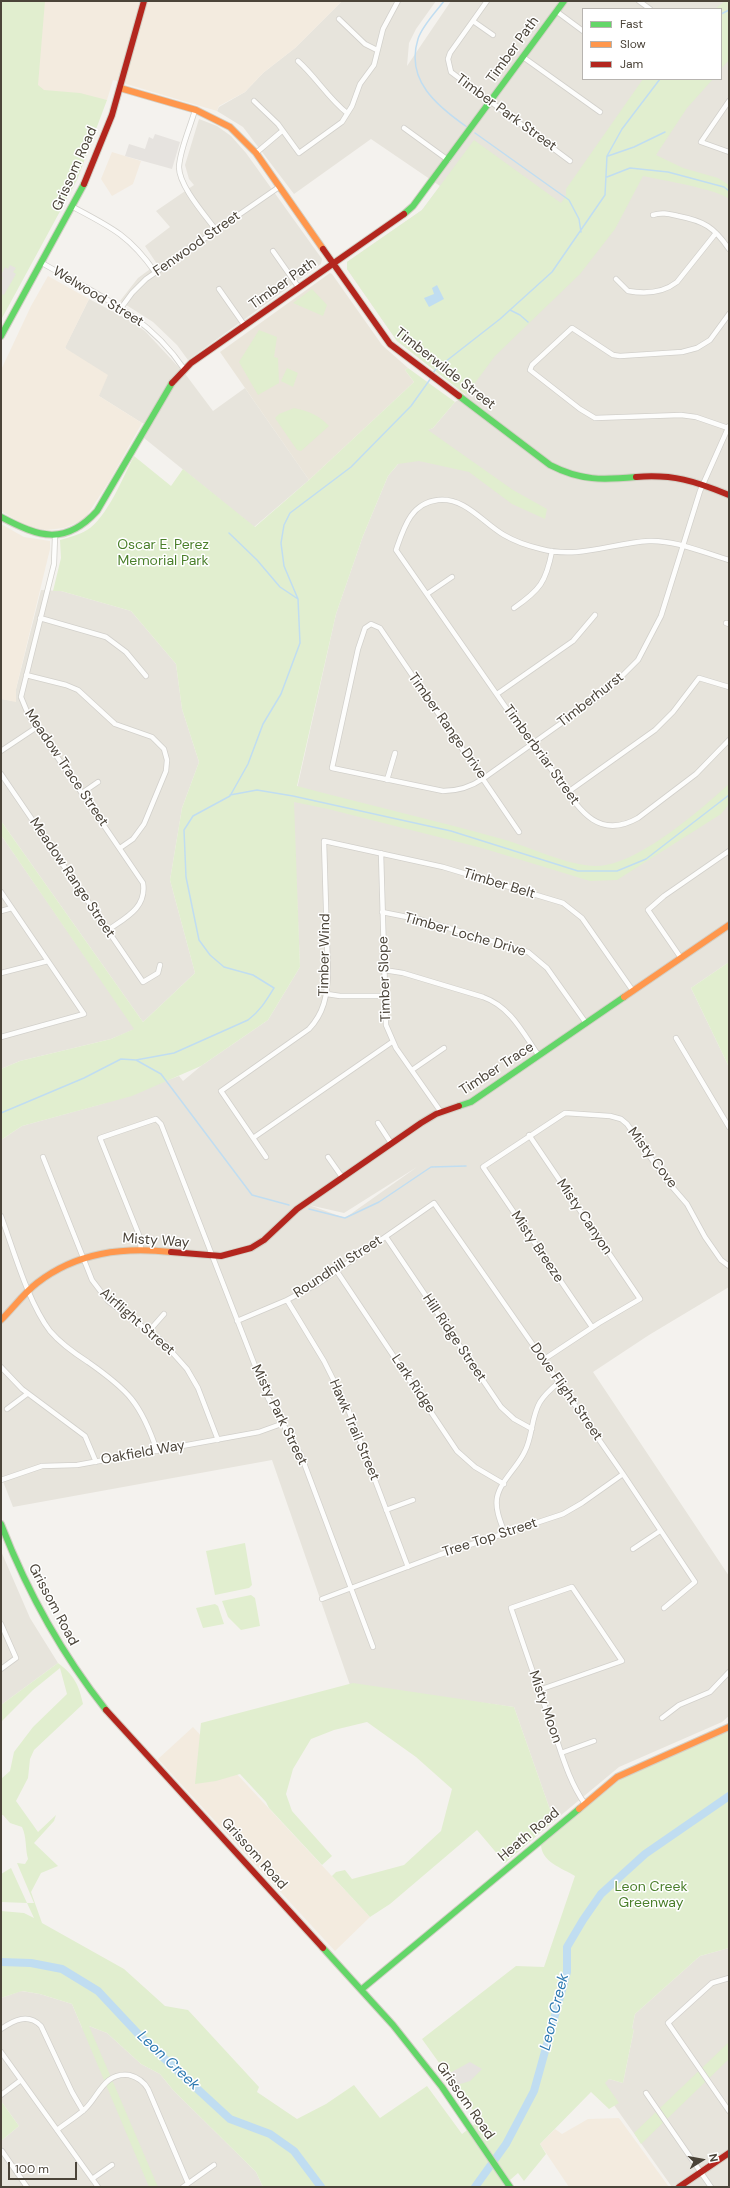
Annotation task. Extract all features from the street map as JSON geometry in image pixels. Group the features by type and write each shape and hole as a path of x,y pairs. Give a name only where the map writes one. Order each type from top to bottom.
{"street":[{"name":"Grissom Road","path":"1,336 73,207 101,145 120,88 144,1"},
{"path":"254,101 273,118 299,153 342,122 360,84 374,65 383,29 398,1"},
{"name":"Timber Park Street","path":"487,1 450,53 449,67 455,78 570,161"},
{"name":"Timber Path","path":"1,517 28,531 55,536 69,533 80,528 98,511 168,388 184,369 396,220 413,206 564,1"},
{"path":"639,1 649,8"},
{"path":"556,11 582,30"},
{"path":"339,19 365,44 378,50"},
{"path":"473,21 493,36"},
{"path":"523,57 600,112"},
{"path":"298,61 314,77 335,104 347,113"},
{"name":"Timberwilde Street","path":"120,88 196,110 230,127 256,153 332,264 385,338 395,349 550,465 574,477 608,481 667,476 686,479 729,495"},
{"path":"729,102 701,142 729,152"},
{"path":"196,110 180,161 180,174 185,186 216,230"},
{"path":"404,128 448,160"},
{"path":"256,153 282,131"},
{"name":"Fenwood Street","path":"121,308 140,284 155,272 279,187"},
{"path":"73,207 122,234 138,249 155,272"},
{"path":"653,215 661,213 695,219 709,226 729,249"},
{"path":"616,279 626,290 633,292 651,293 668,288 677,282 716,233"},
{"path":"274,251 299,288"},
{"name":"Welwood Street","path":"42,263 121,308 153,331 184,369"},
{"path":"219,289 245,326"},
{"path":"728,427 696,417 681,415 595,418 580,409 530,370 532,365 572,328 612,355 620,356 682,352 705,345 729,314"},
{"name":"Timberhurst","path":"371,624 365,628 358,649 332,768 449,791 467,787 484,778 608,690 638,660 661,616 703,485 728,427"},
{"name":"Timberbriar Street","path":"552,551 517,542 491,527 462,505 445,500 424,505 410,516 405,523 396,550 531,744 581,811 592,820 612,826 629,823 682,787 707,765 729,740"},
{"name":"Meadow Trace Street","path":"55,536 55,557 26,675 22,693 22,704 141,879 144,891 143,898 134,912 108,930"},
{"path":"514,608 534,594 543,583 547,574 552,551 587,552 649,541 683,546 729,560"},
{"path":"427,594 452,577"},
{"path":"497,694 573,640 595,615"},
{"path":"40,618 106,637 126,652 146,676"},
{"name":"Timber Range Drive","path":"371,624 380,628 484,778 519,832"},
{"path":"26,675 66,685 78,690 115,724 152,737 164,749 167,760 166,771 144,824 133,839 120,848"},
{"path":"568,792 655,730 673,712 699,678 729,687"},
{"path":"1,751 37,727"},
{"path":"387,780 395,753"},
{"name":"Meadow Range Street","path":"1,774 144,982 158,973 160,965"},
{"path":"82,793 98,782"},
{"name":"Timber Belt","path":"324,841 443,867 557,901 568,906 586,923 632,991"},
{"name":"Timber Wind","path":"253,1138 221,1091 309,1029 320,1014 327,994 324,841"},
{"path":"681,958 648,910 664,896 729,851"},
{"name":"Timber Slope","path":"381,853 386,1025 392,1042 441,1112"},
{"path":"1,892 84,1014 1,1037"},
{"path":"1,911 12,908"},
{"name":"Timber Loche Drive","path":"382,912 422,920 528,952 547,968 586,1023"},
{"name":"Timber Trace","path":"213,1257 250,1248 267,1239 295,1211 421,1122 441,1112 471,1102 729,925"},
{"path":"1,973 48,961"},
{"path":"384,970 402,973 483,996 495,1002 511,1014 539,1056"},
{"path":"327,994 340,996 384,996"},
{"path":"676,1038 729,1127"},
{"path":"266,1156 253,1138 392,1042"},
{"path":"412,1070 444,1048"},
{"name":"Misty Cove","path":"483,1167 528,1135 565,1112 610,1116 621,1119 634,1132 667,1181 687,1204 701,1231 721,1260 729,1266"},
{"name":"Misty Park Street","path":"141,1249 139,1235 100,1138 156,1119 161,1124 268,1398 301,1455 373,1647"},
{"path":"378,1123 391,1143"},
{"name":"Misty Canyon","path":"528,1135 640,1299 592,1327"},
{"name":"Airflight Street","path":"43,1157 82,1257 90,1275 102,1295 171,1350 192,1376 218,1440"},
{"path":"328,1157 342,1177"},
{"name":"Misty Breeze","path":"483,1167 592,1327"},
{"name":"Roundhill Street","path":"237,1320 287,1300 336,1270 434,1203"},
{"name":"Dove Flight Street","path":"434,1203 623,1474 695,1582 664,1608"},
{"path":"1,1216 42,1318 56,1337 116,1382 137,1405 147,1422 157,1450"},
{"name":"Hill Ridge Street","path":"386,1237 501,1407 514,1419 532,1429"},
{"name":"Misty Way","path":"1,1320 30,1291 54,1271 82,1257 107,1250 141,1249 213,1257"},
{"name":"Lark Ridge","path":"336,1270 457,1450 475,1468 504,1484"},
{"name":"Hawk Trail Street","path":"287,1300 324,1361 348,1409 408,1567"},
{"path":"149,1331 164,1314"},
{"path":"543,1360 592,1327"},
{"path":"1,1367 27,1394 85,1436 96,1462"},
{"path":"505,1534 496,1500 504,1484 525,1452 532,1429 534,1415 540,1403 548,1392 559,1382"},
{"path":"7,1409 27,1394"},
{"name":"Oakfield Way","path":"1,1480 42,1466 77,1465 96,1462 260,1432 284,1424"},
{"name":"Tree Top Street","path":"322,1599 408,1567 563,1514 582,1504 623,1474"},
{"path":"386,1510 413,1500"},
{"name":"Grissom Road","path":"1,1524 37,1608 60,1648 95,1696 118,1724 362,1989 428,2068 510,2187"},
{"path":"633,1549 660,1530"},
{"name":"Misty Moon","path":"539,1690 622,1661 572,1587 511,1608 539,1690 561,1753 573,1784 585,1804"},
{"path":"1,1624 16,1658 1,1669"},
{"path":"662,1718 679,1705 710,1692 729,1672"},
{"name":"Heath Road","path":"362,1989 622,1773 729,1727"},
{"path":"561,1753 594,1741"},
{"path":"729,1978 712,1983 668,2023 729,2112"},
{"path":"1,2029 15,2020 25,2018 42,2026 72,2092 84,2110"},
{"path":"1,2052 98,2187"},
{"path":"57,2130 84,2110 104,2083 111,2078 125,2075 141,2081 148,2089 188,2184"},
{"path":"1,2095 21,2080"},
{"path":"646,2092 710,2187"},
{"path":"2,2151 28,2187"},
{"path":"679,2187 729,2153"},
{"path":"92,2179 112,2165"},
{"path":"183,2187 214,2165"}],"shaded area":[{"path":"41,1 342,1 295,48 263,73 245,92 219,106 217,111 113,80 107,100 34,91"},
{"path":"342,1 436,1 416,29 409,43 407,66 451,1 729,1 729,962 691,988 729,1067 729,1287 649,1335 593,1372 729,1576 729,1716 722,1722 619,1767 554,1821 514,1707 350,1685 272,1460 13,1507 1,1476 1,1140 22,1126 102,1104 179,1076 183,1081 201,1066 268,1020 300,967 293,807 336,614 363,536 388,476 427,430 433,428 455,402 466,395 397,341 347,269 347,262 422,210 440,186 371,139 294,194 243,127 217,111 219,107 245,92 263,73 295,48","holes":["417,1167 345,1218 309,1205 344,1213"]},
{"path":"199,119 217,126 231,136 246,153 322,259 321,264 188,360 177,345 153,322 120,301 138,278 157,264 145,246 170,227 156,211 194,185 189,179 185,165"},
{"path":"155,134 180,142 172,169 125,156 129,144 145,149 149,137 153,139"},
{"path":"112,152 141,161 133,184 112,196 101,179"},
{"path":"10,265 16,268 13,272 16,274 4,295 1,294 1,282 3,278 1,275 5,267 8,269"},
{"path":"330,273 382,345 408,368 405,370 414,382 309,480 220,352"},
{"path":"48,276 89,299 65,348 108,375 99,396 142,423 110,480 84,520 64,528 46,530 28,527 1,511 1,370 31,306"},
{"path":"89,299 129,320 145,331 186,375 213,411 245,388 309,480 254,527 144,438 151,424 142,423 99,396 65,347"},
{"path":"1,524 24,537 50,541 50,549 16,689 16,702 1,699"},
{"path":"41,590 61,591 131,611 176,664 182,709 199,762 182,808 170,880 195,973 143,1022 1,821 1,699 16,701 16,689"},
{"path":"1,835 135,1029 111,1039 20,1061 1,1069"},
{"path":"1,1551 30,1618 58,1663 1,1705"},
{"path":"193,1727 370,1917 335,1951 158,1759"},
{"path":"729,1948 729,2187 672,2187 599,2084 609,2079 623,2083 634,2029 632,2029 635,2014 700,1956"},
{"path":"21,1991 40,1994 72,2004 82,2028 89,2026 107,2033 141,2064 160,2074 173,2090 256,2172 263,2187 1,2187 1,2141 19,2126 1,2101 1,1998"},
{"path":"470,2062 482,2069 470,2081 457,2085 450,2073"},
{"path":"619,2118 669,2187 569,2187 540,2144 555,2129 562,2134 588,2119"}],"green space":[{"path":"1,1 45,1 38,85 44,90 80,93 107,100 77,180 1,320"},
{"path":"725,1 729,1 729,60 722,68 722,8 716,8"},
{"path":"642,80 712,80 687,108 656,155 683,168 718,178 729,185 729,199 723,195 701,188 643,176 615,229 580,274 495,356 466,395 397,341 347,269 347,262 422,210 474,140 561,203 566,196 566,189"},
{"path":"312,289 327,305 323,316 293,303"},
{"path":"259,330 277,337 274,357 278,358 279,383 258,395 239,362"},
{"path":"287,368 298,373 293,387 281,381"},
{"name":"Oscar E. Perez Memorial Park","path":"408,368 455,402 433,428 428,430 513,490 547,509 545,519 512,504 469,472 419,461 398,464 388,476 363,536 336,614 297,786 502,839 568,862 594,866 606,865 621,861 638,853 671,832 729,784 729,804 721,814 617,880 590,881 482,848 328,809 294,802 300,967 268,1020 201,1066 132,1096 22,1126 1,1140 1,1069 20,1061 111,1039 134,1029 1,835 1,821 143,1022 195,973 170,880 182,808 199,762 182,709 176,664 131,611 61,591 53,591 61,558 60,540 81,533 94,524 108,507 134,456 171,486 183,469 255,527 309,480 414,382 405,370"},
{"path":"294,408 313,414 329,426 301,451 297,450 275,418 279,414"},
{"path":"729,962 729,1067 691,988"},
{"path":"245,1543 252,1585 249,1588 215,1595 206,1551"},
{"path":"251,1595 255,1598 260,1626 241,1630 228,1617 222,1601"},
{"path":"215,1604 218,1606 224,1624 203,1628 196,1608"},
{"name":"Leon Creek Greenway","path":"58,1663 72,1676 80,1691 83,1704 34,1750 30,1759 28,1778 16,1801 38,1832 56,1815 54,1821 34,1843 58,1866 41,1873 31,1892 42,1923 124,1969 165,2006 188,2010 259,2087 257,2092 297,2119 326,2104 354,2085 380,2118 427,2086 462,2134 480,2120 422,2039 516,1966 544,1967 575,1876 548,1860 544,1855 541,1844 622,1778 729,1730 729,1948 700,1956 635,2014 632,2029 634,2029 623,2083 609,2079 605,2083 619,2103 609,2109 591,2092 540,2144 546,2154 524,2181 518,2173 502,2187 263,2187 256,2172 173,2090 160,2074 141,2064 107,2033 89,2026 158,2187 149,2187 72,2004 40,1994 22,1991 1,1998 1,1911 24,1913 34,1918 27,1903 34,1903 17,1863 25,1864 28,1859 25,1835 22,1827 10,1823 3,1815 1,1815 1,1779 10,1771 14,1752 33,1727 67,1694 60,1668 33,1690 1,1722 1,1705"},
{"path":"353,1683 514,1707 554,1821 505,1863 477,1830 390,1904 370,1917 332,1876 336,1872 345,1870 352,1879 404,1865 441,1831 452,1789 416,1757 367,1722 334,1730 311,1739 293,1769 286,1794 292,1811 332,1856 322,1865 269,1808 266,1802 240,1774 216,1781 195,1784 201,1723"},
{"path":"11,1868 27,1903 1,1902 1,1874"},
{"path":"729,2042 729,2059 641,2144 634,2133"},
{"path":"1,2101 19,2126 1,2141"}],"water":[{"path":"437,285 444,299 429,307 424,298 434,294 432,288"}],"waterway":[{"path":"444,1 420,34 415,54 416,67 426,90 435,101 467,127"},
{"path":"722,14 729,10"},
{"path":"432,374 436,369 500,319 552,272 605,195 607,156 622,129 659,80"},
{"path":"608,156 634,147 665,132"},
{"path":"475,133 569,200 579,219 581,232"},
{"path":"607,177 630,168 668,172 724,187 729,191"},
{"path":"510,310 520,315 528,322"},
{"path":"1,1113 84,1078 121,1059 136,1060 174,1053 248,1020 259,1009 274,988 253,975 224,967 210,955 199,940 186,877 184,830 193,816 230,796 248,764 263,724 281,694 300,643 298,599 284,566 281,543 284,525 290,513 351,467 411,406 431,378"},
{"path":"229,533 257,560 280,587 298,599"},
{"path":"230,795 257,790 293,796 451,831 578,871 617,871 646,859 729,795"},
{"path":"136,1060 161,1074 252,1195 289,1205"},
{"path":"309,1209 345,1218 379,1202 431,1167 466,1166"},
{"name":"Leon Creek","path":"475,2187 506,2144 534,2091 567,1972 567,1947 583,1920 601,1894 645,1854 729,1796"},
{"name":"Leon Creek","path":"1,1962 31,1963 62,1969 98,1991 142,2038 230,2119 270,2134 294,2151 321,2187"}],"traffic: fast":[{"path":"404,214 413,206 564,1"},
{"path":"1,336 84,184"},
{"path":"1,517 28,529 51,535 63,534 74,530 85,522 97,511 172,383"},
{"path":"459,396 550,465 582,477 602,479 636,477"},
{"path":"459,1106 471,1102 624,997"},
{"path":"1,1524 22,1573 46,1621 74,1666 106,1710"},
{"path":"362,1989 579,1809"},
{"path":"323,1948 393,2025 442,2087 510,2187"}],"traffic: slow":[{"path":"120,88 196,110 230,127 256,153 323,249"},
{"path":"624,997 729,925"},
{"path":"1,1320 32,1287 68,1264 84,1258 118,1251 135,1250 171,1252"},
{"path":"579,1809 617,1777 729,1727"}],"traffic: jam":[{"path":"84,184 112,115 144,1"},
{"path":"172,383 191,363 404,214"},
{"path":"323,249 390,344 459,396"},
{"path":"636,477 649,476 684,480 694,482 729,495"},
{"path":"171,1252 221,1256 251,1248 264,1240 297,1209 421,1123 436,1114 459,1106"},
{"path":"106,1710 323,1948"},
{"path":"679,2187 729,2153"}]}
